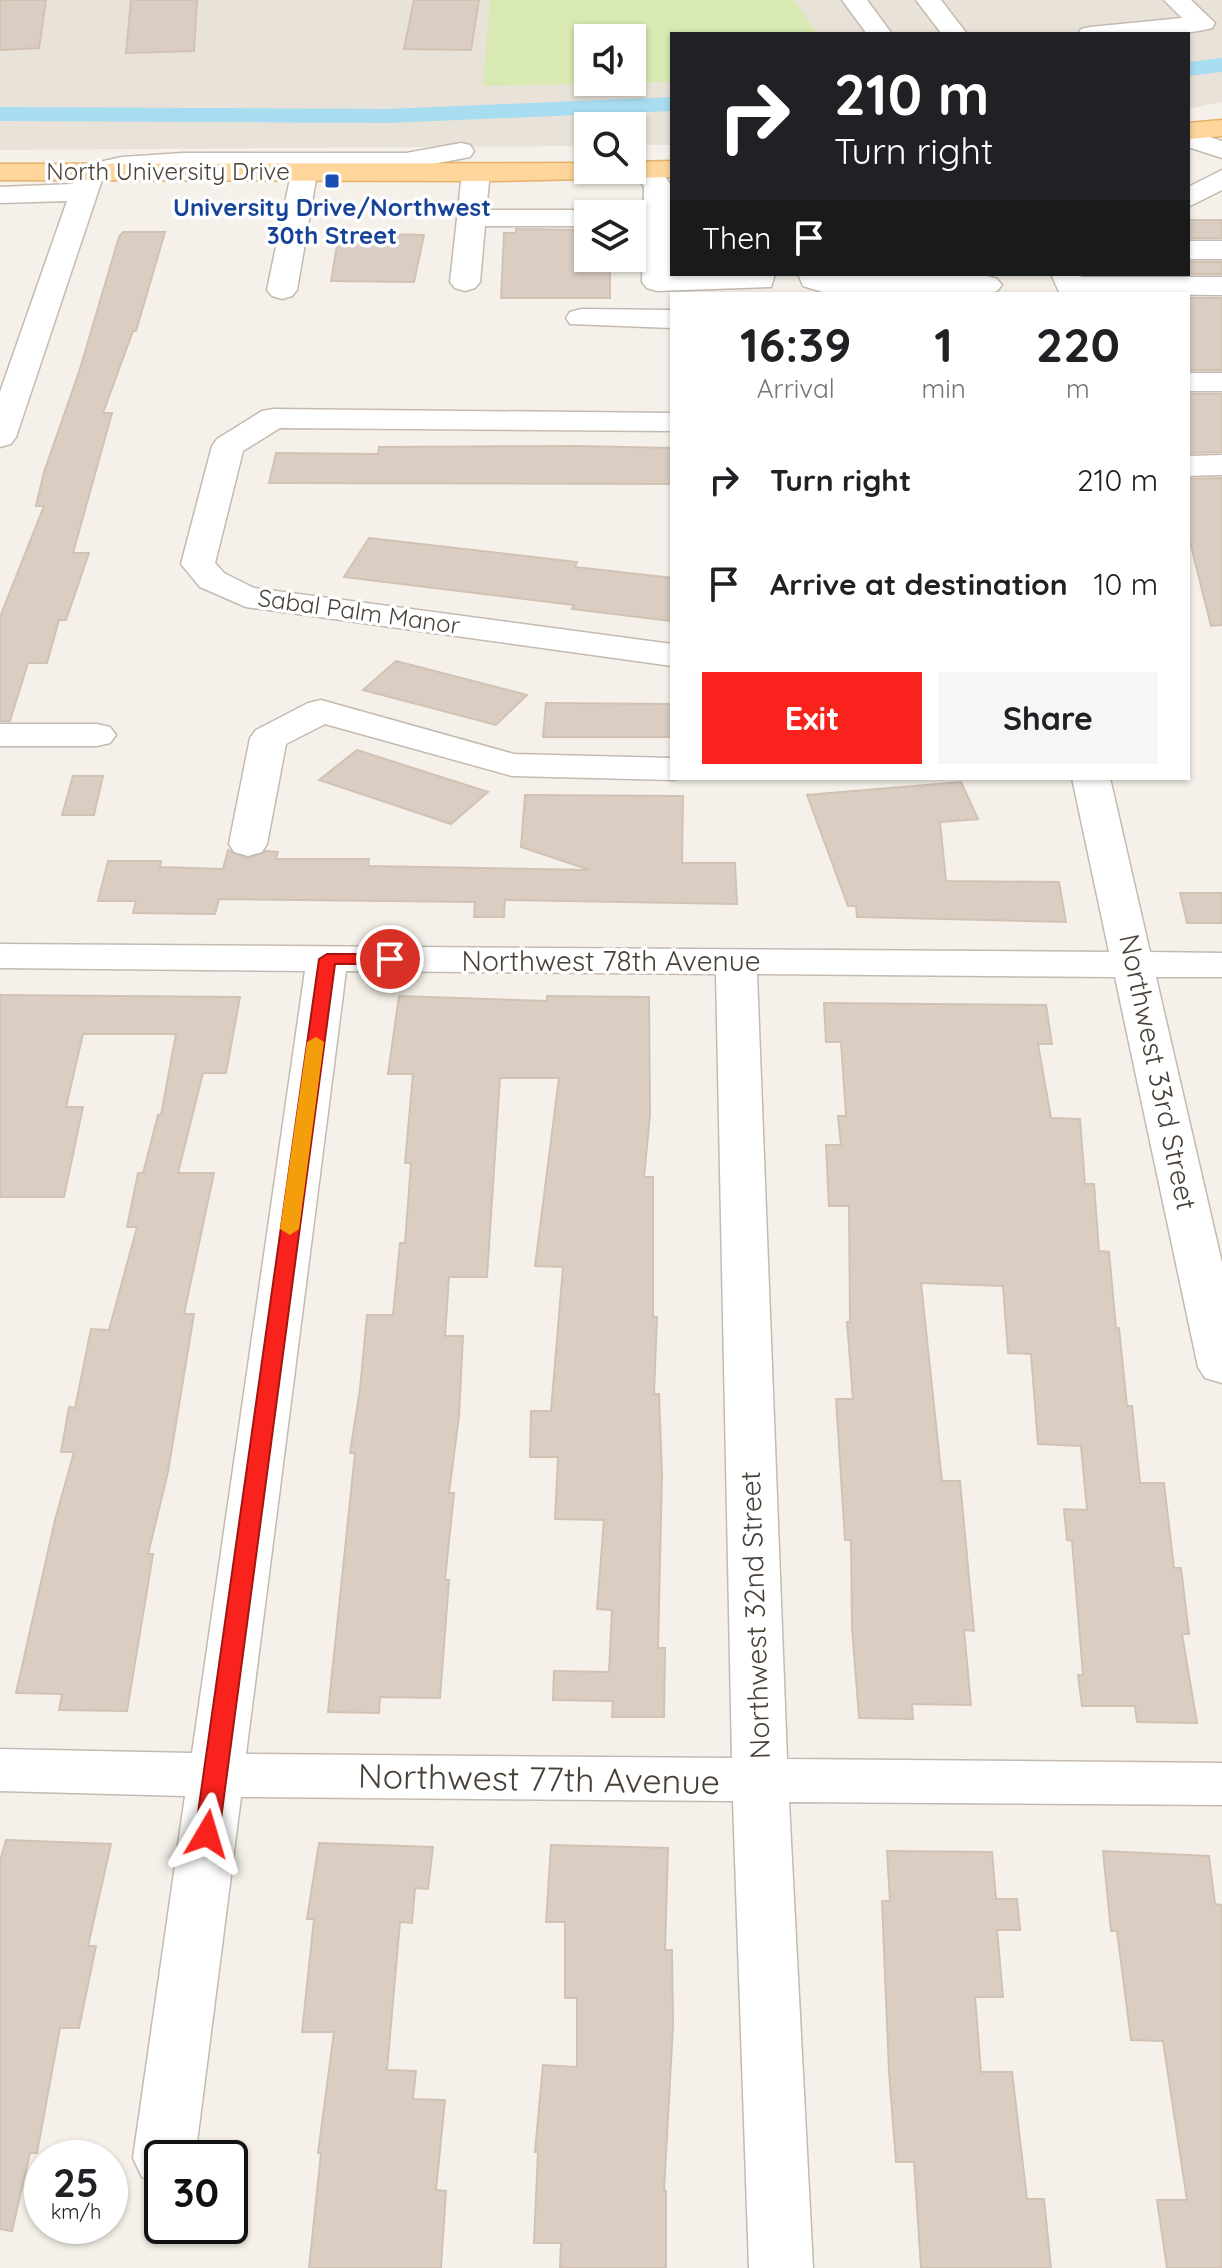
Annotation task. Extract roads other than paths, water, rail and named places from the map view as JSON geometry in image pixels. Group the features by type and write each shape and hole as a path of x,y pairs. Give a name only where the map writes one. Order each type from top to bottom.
{"main road":[{"path":"1190,109 1222,106"},
{"path":"1190,131 1222,128"},
{"name":"North University Drive","path":"0,150 469,162 650,163 670,149"},
{"path":"0,162 45,158 66,151"},
{"name":"North University Drive","path":"0,172 87,182 303,173 574,151"}],"street":[{"path":"838,0 861,32"},
{"path":"855,0 879,32"},
{"path":"928,0 953,32"},
{"path":"1179,1 1213,22"},
{"path":"1110,32 1213,22"},
{"path":"1190,139 1222,150"},
{"path":"0,195 87,182 122,165 182,161 469,162 471,218 465,282"},
{"path":"650,163 665,214 657,282 761,281 761,276"},
{"path":"282,290 303,173"},
{"path":"1190,198 1222,178"},
{"path":"0,437 87,182"},
{"path":"1190,208 1222,207"},
{"path":"471,218 574,218"},
{"path":"1190,250 1222,250"},
{"path":"812,276 813,280 829,285 986,284"},
{"path":"1066,276 1069,286 1222,286"},
{"path":"1190,314 1222,314"},
{"path":"581,318 670,319"},
{"path":"1190,382 1222,382"},
{"name":"Sabal Palm Manor","path":"670,422 273,418 228,446 198,564 212,580 246,597 670,655"},
{"path":"1190,466 1222,465"},
{"path":"248,844 269,738 321,711 512,765 670,769"},
{"path":"0,735 97,735"},
{"name":"Northwest 33rd Street","path":"1091,780 1222,1367"},
{"name":"Northwest 78th Avenue","path":"0,956 1222,965"},
{"path":"167,2140 327,959"},
{"name":"Northwest 32nd Street","path":"736,961 760,1781 781,2268"},
{"name":"Northwest 77th Avenue","path":"0,1770 215,1775 1222,1784"}],"waterway":[{"path":"1190,69 1222,65"},
{"path":"0,114 388,116 670,104"}],"place":[{"name":"University Drive/Northwest 30th Street","path":"332,181"}]}
